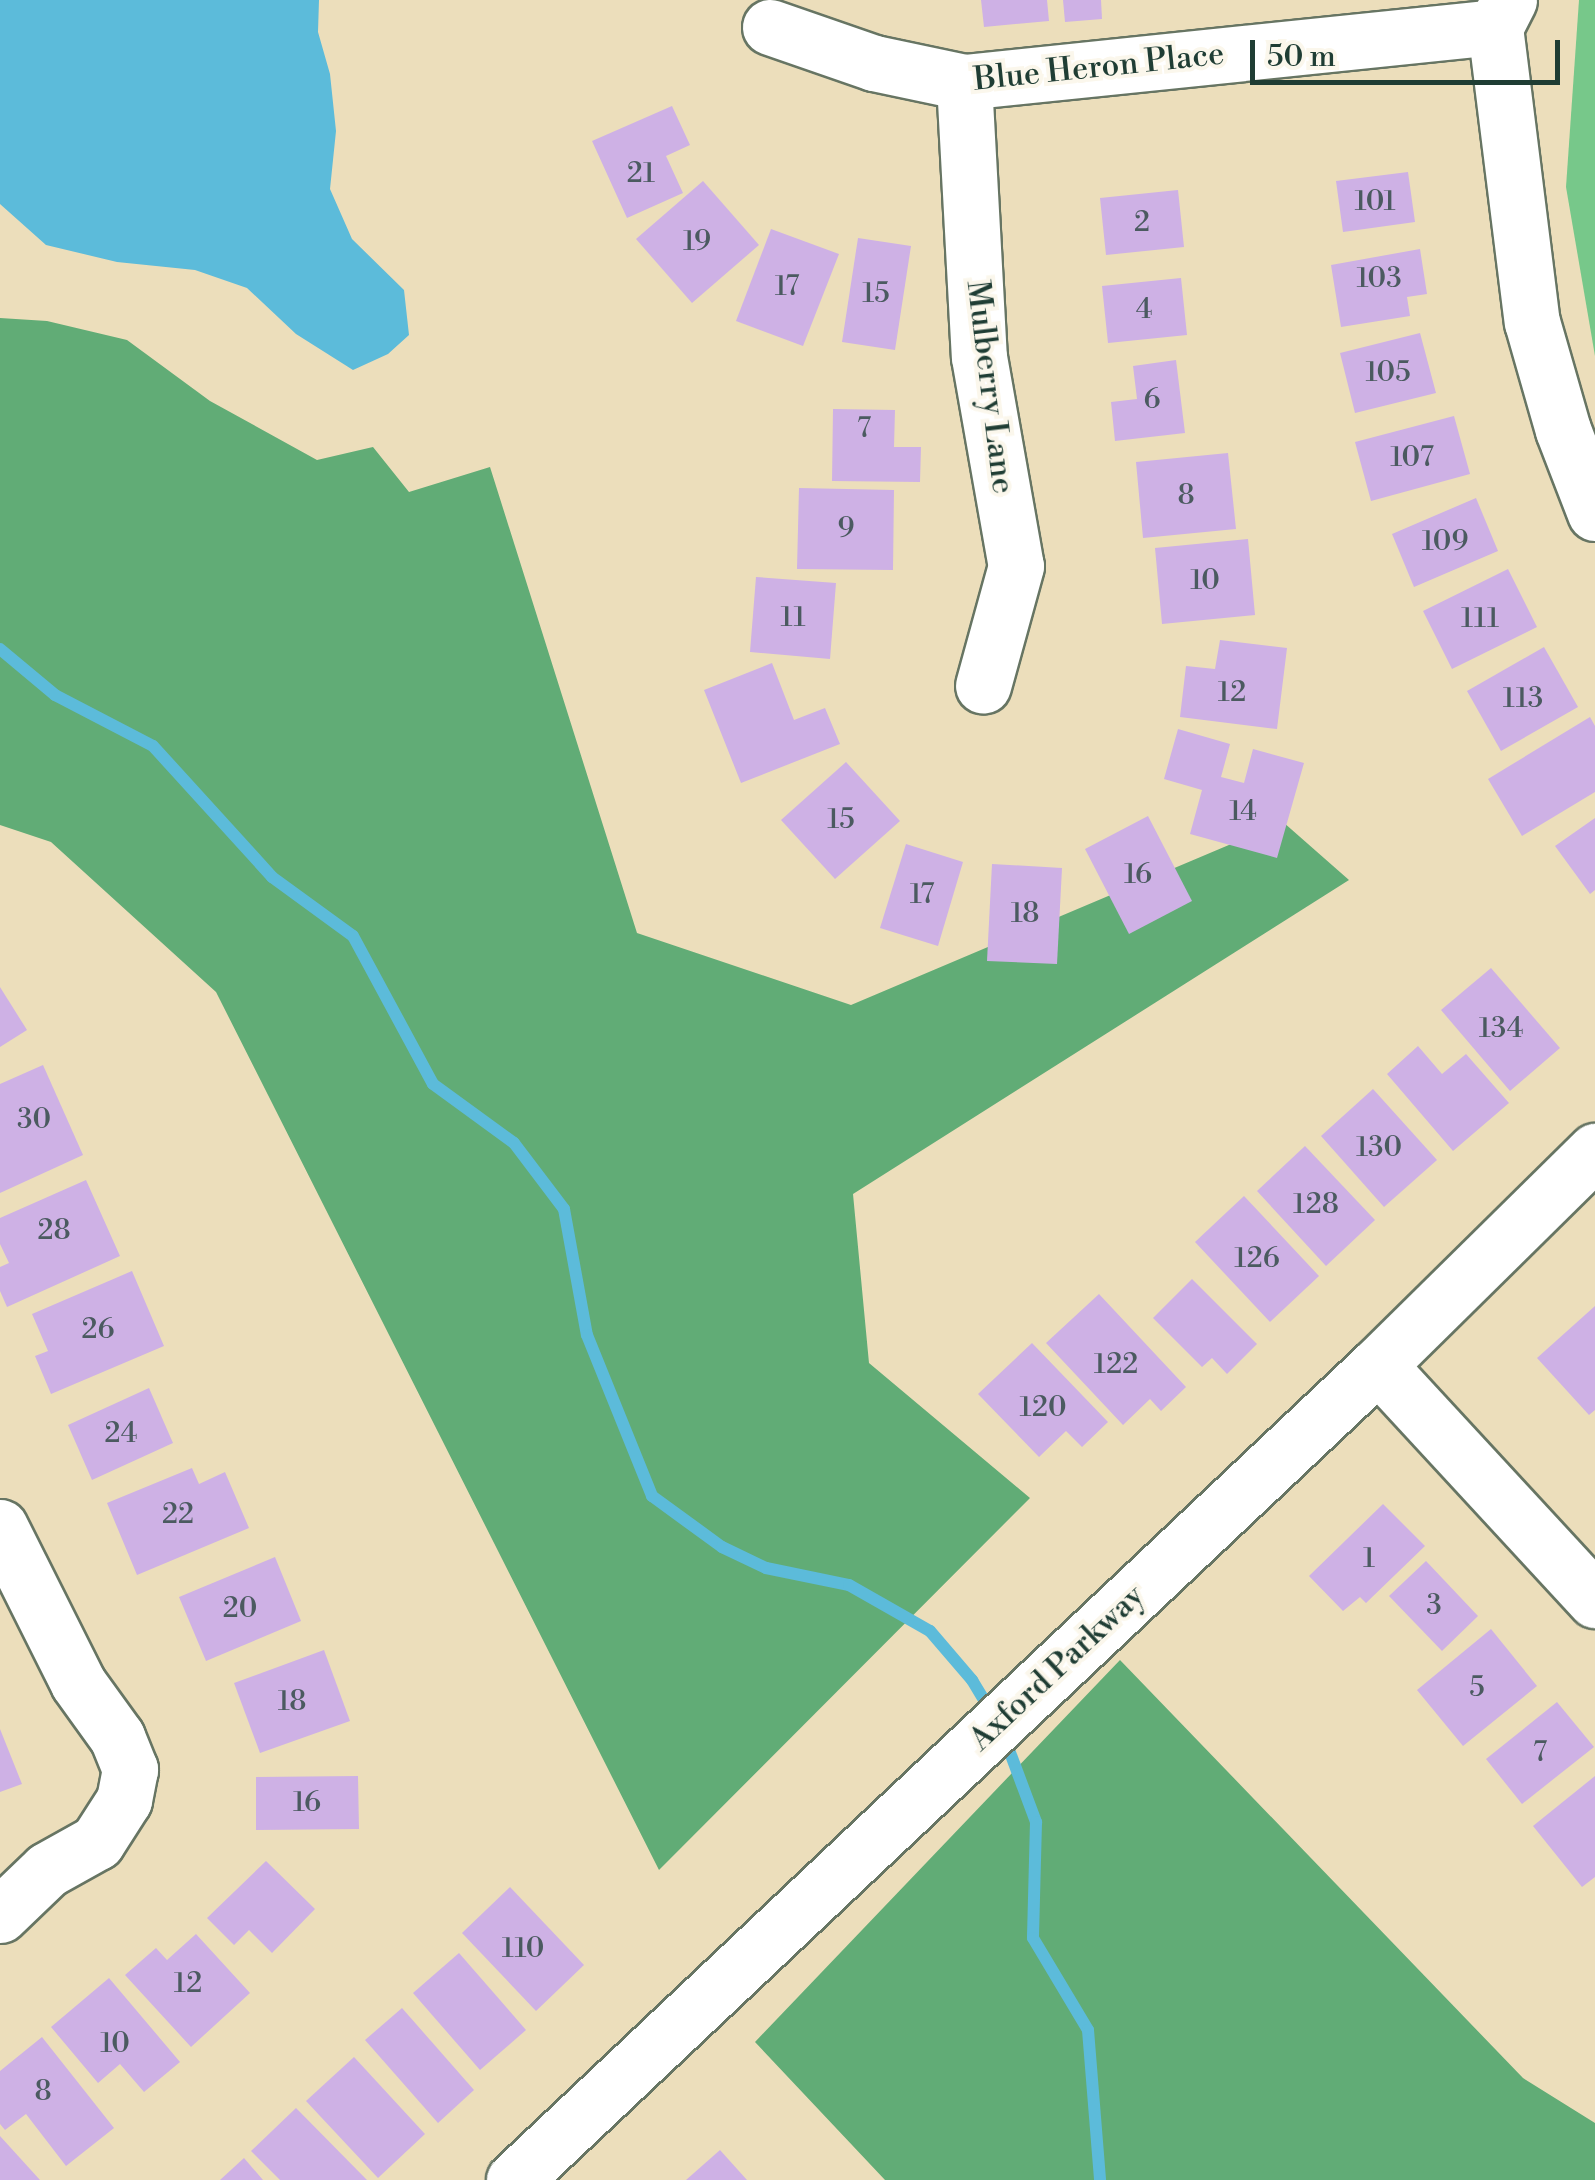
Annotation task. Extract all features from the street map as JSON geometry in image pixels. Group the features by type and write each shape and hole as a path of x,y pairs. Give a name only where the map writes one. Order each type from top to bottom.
{"street":[{"name":"Blue Heron Place","path":"770,27 874,63 964,82 1502,14"},
{"path":"1502,14 1532,322 1563,430 1595,513"},
{"name":"Mulberry Lane","path":"964,82 979,357 1016,566 983,686"},
{"name":"Axford Parkway","path":"514,2180 1378,1365 1595,1151"},
{"path":"1378,1365 1595,1600"},
{"path":"0,1526 78,1683 117,1738 130,1770 124,1800 97,1842 48,1870 0,1915"}],"green space":[{"path":"1579,0 1595,0 1595,356 1566,187"},
{"path":"0,318 47,321 127,340 210,401 317,460 373,447 409,492 490,467 637,933 851,1005 1283,822 1349,880 853,1194 869,1363 1030,1498 659,1870 216,992 51,842 0,825"},
{"path":"1120,1660 1523,2078 1595,2123 1595,2180 885,2180 755,2042"}],"water":[{"path":"0,0 319,0 318,32 330,74 336,131 330,189 352,239 404,290 409,335 388,354 353,370 296,334 247,288 195,270 117,262 46,245 0,204"}],"building":[{"path":"981,0 1047,0 1049,21 984,27"},
{"path":"1063,0 1101,0 1102,19 1065,22"},
{"path":"672,106 690,145 666,156 683,193 627,218 592,141"},
{"path":"1408,172 1415,222 1343,232 1336,181"},
{"path":"703,181 759,245 692,303 636,239"},
{"path":"1178,190 1184,247 1106,255 1100,198"},
{"path":"771,229 839,254 803,346 736,321"},
{"path":"858,238 911,246 895,350 842,342"},
{"path":"1420,249 1427,294 1407,297 1410,316 1341,327 1331,265"},
{"path":"1181,278 1187,335 1108,343 1102,286"},
{"path":"1420,333 1436,393 1355,413 1340,353"},
{"path":"1176,360 1185,433 1115,441 1111,402 1137,399 1133,366"},
{"path":"833,409 895,410 894,447 921,447 920,482 832,481"},
{"path":"1454,416 1470,474 1371,501 1355,442"},
{"path":"1228,453 1236,529 1143,538 1136,462"},
{"path":"799,488 894,490 893,570 797,569"},
{"path":"1476,498 1498,551 1414,587 1392,534"},
{"path":"1248,539 1255,615 1162,624 1155,548"},
{"path":"1508,569 1537,627 1452,669 1423,611"},
{"path":"756,577 836,583 830,659 750,652"},
{"path":"1220,640 1287,648 1277,729 1180,717 1186,666 1215,669"},
{"path":"1544,647 1578,707 1501,751 1467,691"},
{"path":"772,663 794,720 825,708 840,744 741,783 704,690"},
{"path":"1590,717 1595,726 1595,792 1522,836 1488,779"},
{"path":"1178,729 1230,744 1221,777 1244,783 1253,749 1304,763 1277,858 1190,834 1202,790 1164,779"},
{"path":"846,762 900,821 835,879 781,820"},
{"path":"1148,816 1192,901 1129,934 1085,849"},
{"path":"1595,818 1595,890 1590,894 1555,846"},
{"path":"906,844 963,862 938,946 880,928"},
{"path":"992,864 1062,868 1057,964 987,961"},
{"path":"1491,968 1560,1048 1510,1091 1441,1010"},
{"path":"0,987 27,1030 0,1047"},
{"path":"1418,1046 1442,1074 1466,1054 1509,1103 1453,1151 1387,1074"},
{"path":"43,1065 83,1155 0,1193 0,1084"},
{"path":"1373,1089 1437,1160 1384,1207 1321,1136"},
{"path":"1305,1146 1375,1220 1326,1266 1257,1191"},
{"path":"86,1180 120,1256 7,1307 0,1291 0,1267 9,1263 0,1244 0,1218"},
{"path":"1244,1196 1319,1276 1270,1322 1195,1242"},
{"path":"132,1271 164,1346 51,1394 35,1356 48,1351 32,1314"},
{"path":"1192,1279 1257,1344 1227,1374 1212,1358 1202,1367 1153,1318"},
{"path":"1099,1294 1186,1387 1161,1411 1150,1399 1123,1425 1046,1343"},
{"path":"1595,1306 1595,1410 1589,1415 1537,1358"},
{"path":"1032,1343 1108,1422 1082,1447 1066,1431 1039,1457 978,1394"},
{"path":"149,1388 173,1443 92,1480 68,1425"},
{"path":"192,1468 199,1484 225,1472 249,1528 137,1575 107,1503"},
{"path":"1383,1504 1425,1546 1366,1603 1360,1597 1343,1611 1309,1576"},
{"path":"275,1557 301,1621 206,1661 179,1597"},
{"path":"1426,1561 1478,1616 1442,1651 1389,1596"},
{"path":"1491,1629 1537,1686 1463,1746 1417,1690"},
{"path":"324,1650 350,1721 260,1753 234,1683"},
{"path":"1557,1702 1594,1747 1522,1804 1486,1759"},
{"path":"0,1729 22,1784 0,1792"},
{"path":"358,1776 359,1829 256,1830 256,1777"},
{"path":"1595,1776 1595,1877 1582,1887 1533,1826"},
{"path":"266,1861 315,1909 272,1953 249,1930 234,1945 207,1918"},
{"path":"510,1887 584,1965 536,2011 462,1933"},
{"path":"196,1934 250,1993 191,2047 125,1975 156,1948 167,1960"},
{"path":"459,1953 526,2030 480,2070 413,1993"},
{"path":"109,1978 180,2062 144,2092 120,2064 98,2083 51,2027"},
{"path":"402,2008 474,2090 438,2123 365,2040"},
{"path":"42,2037 114,2128 66,2166 26,2114 5,2130 0,2124 0,2071"},
{"path":"354,2057 425,2134 378,2178 306,2101"},
{"path":"296,2108 367,2180 280,2180 251,2151"},
{"path":"0,2136 40,2180 0,2180"},
{"path":"720,2150 747,2180 686,2180"},
{"path":"244,2158 263,2180 220,2180"}],"waterway":[{"path":"0,649 55,695 153,746 272,877 353,936 433,1084 514,1143 564,1209 587,1335 652,1496 722,1547 766,1568 849,1585 930,1631 972,1680 991,1712"},
{"path":"1005,1739 1036,1822 1033,1938 1088,2030 1100,2180"}]}
